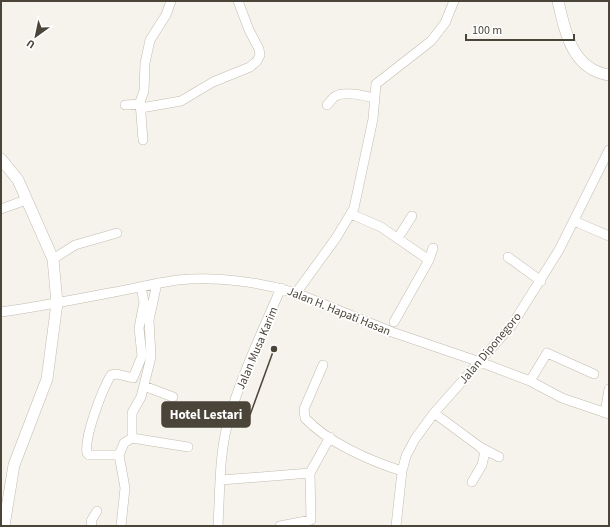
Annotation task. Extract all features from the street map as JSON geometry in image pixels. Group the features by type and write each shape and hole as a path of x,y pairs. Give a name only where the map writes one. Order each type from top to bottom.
{"street":[{"path":"143,140 141,106 144,92 145,64 150,40 166,15 171,1"},
{"path":"125,105 141,106 181,101 213,82 250,67 257,61 260,55 259,49 249,30 238,1"},
{"path":"296,293 336,238 351,214 368,150 373,119 375,87 378,81 416,54 439,32 445,23 454,1"},
{"path":"558,1 569,42 574,52 583,64 591,69 609,75"},
{"path":"327,105 334,97 341,94 374,98"},
{"name":"Jalan Diponegoro","path":"396,526 402,470 406,456 415,439 434,413 512,325 541,281 574,221 609,150"},
{"path":"1,159 18,180 53,259 57,304 47,379 14,465 4,526"},
{"path":"1,209 26,200"},
{"path":"351,214 381,227 429,260"},
{"path":"398,238 412,216"},
{"path":"574,221 609,236"},
{"path":"53,259 75,245 117,233"},
{"path":"394,322 429,260 433,248"},
{"path":"508,257 541,281"},
{"name":"Jalan H. Hapati Hasan","path":"1,312 57,304 179,280 217,279 281,288 392,332 480,362 530,382 562,398 607,413"},
{"path":"132,438 132,413 140,381 142,356 139,328 149,285"},
{"path":"140,381 151,358 149,285"},
{"name":"Jalan Musa Karim","path":"218,526 225,439 232,412 242,377 281,288"},
{"path":"530,382 547,353 594,374"},
{"path":"323,365 304,414 307,420 350,450 380,464 402,470"},
{"path":"119,455 89,454 87,453 86,449 91,423 111,376 116,374 140,381 174,397"},
{"path":"607,413 609,390"},
{"path":"212,410 232,412"},
{"path":"434,413 485,452 482,465 472,482"},
{"path":"280,526 314,523 310,473 330,437"},
{"path":"121,526 125,488 119,455 124,442 132,438 188,447"},
{"path":"480,447 499,456"},
{"path":"221,480 310,473"},
{"path":"92,526 91,521 97,511"}],"place":[{"name":"Hotel Lestari","path":"274,349"}]}
